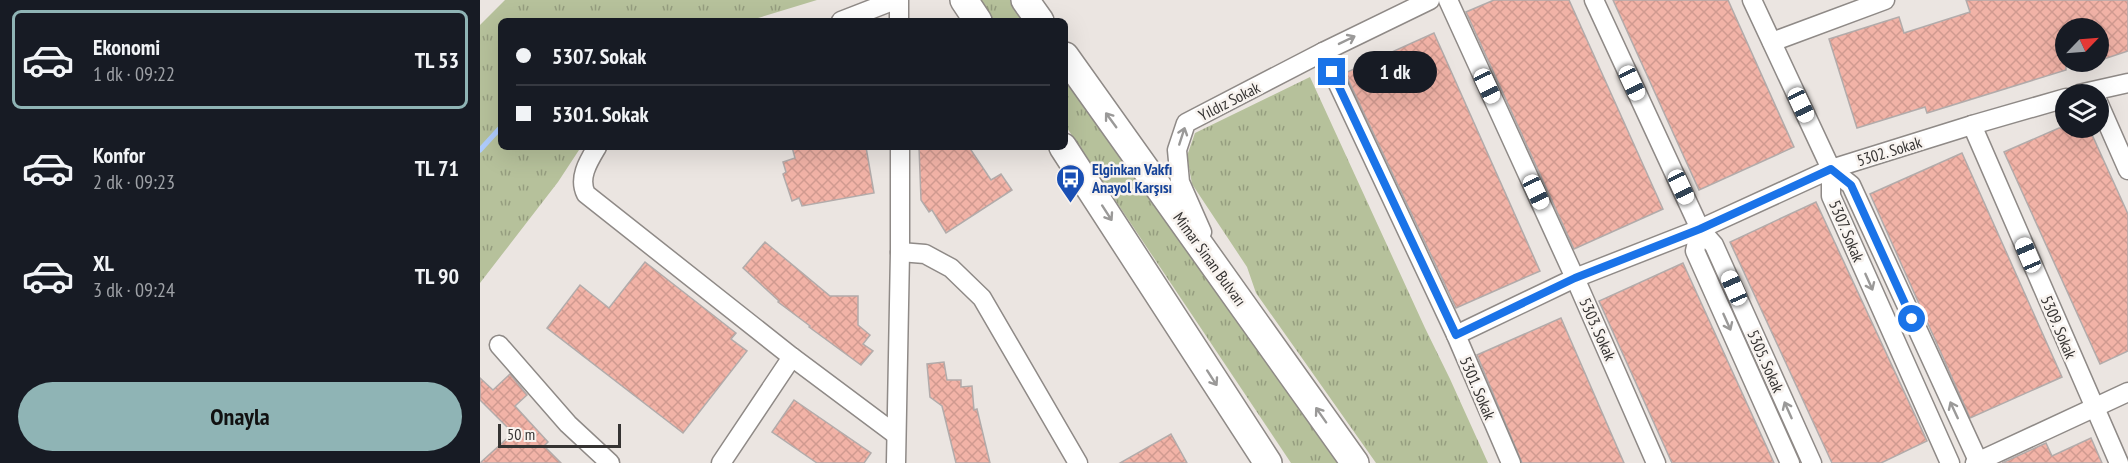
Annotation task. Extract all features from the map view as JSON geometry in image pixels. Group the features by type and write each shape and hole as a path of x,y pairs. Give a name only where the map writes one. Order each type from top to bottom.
{"highway":[{"path":"964,0 976,18"},
{"path":"1025,0 1038,18"},
{"name":"Mimar Sinan Bulvarı","path":"1068,60 1355,463"},
{"path":"1065,150 1268,463"}],"street":[{"path":"849,18 897,0 899,18"},
{"name":"Yıldız Sokak","path":"1231,287 1194,216 1180,182 1178,150 1186,123 1430,0"},
{"name":"5303. Sokak","path":"1448,0 1575,278 1656,463"},
{"name":"5305. Sokak","path":"1594,0 1700,229 1714,245 1812,463"},
{"path":"1752,0 1831,169"},
{"path":"1772,42 1885,0"},
{"name":"5301. Sokak","path":"1323,52 1456,335 1511,463"},
{"path":"2109,89 2128,83"},
{"name":"5302. Sokak","path":"1456,335 1575,278 1700,229 1831,169 2055,101"},
{"name":"5309. Sokak","path":"1972,125 2119,463"},
{"path":"2109,131 2128,170"},
{"path":"596,150 582,179 582,186 586,194 792,357 895,434"},
{"path":"896,463 900,150"},
{"name":"5307. Sokak","path":"1831,169 1851,185 1978,463"},
{"name":"5307. Sokak","path":"1831,169 1831,196 1950,463"},
{"name":"5305. Sokak","path":"1700,229 1695,251 1790,463"},
{"path":"900,252 925,254 951,268 982,298 1078,463"},
{"path":"499,345 568,424 610,463"},
{"path":"721,463 792,357"},
{"path":"1978,463 2128,392"}],"green space":[{"path":"505,0 817,0 758,18 498,18 498,150 579,150 558,182 480,283 480,25"},
{"path":"980,0 1010,0 1023,18 992,18"},
{"path":"1310,77 1488,463 1376,463 1256,293 1247,267 1192,184 1187,156 1195,133"},
{"path":"1068,82 1338,463 1291,463 1068,129"}],"building":[{"path":"1494,0 1569,0 1663,209 1574,249 1466,12"},
{"path":"1613,0 1728,0 1794,147 1699,190"},
{"path":"1966,0 2128,0 2128,51 2109,57 2109,18 2055,18 2055,72 2060,72 1927,113 1925,107 1857,128 1829,39 1899,17 1904,33 1970,12"},
{"path":"1434,33 1540,271 1456,308 1345,73"},
{"path":"2055,130 2055,138 2094,138 2128,214 2128,351 2100,364 2004,152"},
{"path":"793,150 867,150 874,193 802,206 799,198 792,201 783,174 786,172 783,162 795,158"},
{"path":"919,150 971,150 991,180 1001,174 1012,190 946,233 932,210 929,212 921,200"},
{"path":"1962,153 2062,377 1970,418 1870,194"},
{"path":"1816,202 1927,441 1881,463 1832,463 1730,242"},
{"path":"765,242 830,296 858,296 858,325 870,335 863,344 873,351 861,365 778,302 743,268"},
{"path":"645,262 736,333 731,339 747,351 683,433 547,328 580,285 609,308"},
{"path":"1683,263 1774,463 1672,463 1599,301"},
{"path":"1561,318 1624,463 1522,463 1477,355"},
{"path":"944,362 947,380 961,380 961,387 972,386 974,410 977,409 990,463 956,463 942,406 930,397 927,364"},
{"path":"510,374 527,395 515,406 548,442 544,446 561,463 480,463 513,433 480,400 480,378 493,390"},
{"path":"794,400 871,453 864,463 817,463 772,432"},
{"path":"1171,434 1187,463 1120,463"},
{"path":"2091,438 2102,463 2002,463 2046,443 2052,456"}],"waterway":[{"path":"480,150 498,130"}],"place":[{"name":"Elginkan Vakfı Anayol Karşısı","path":"1071,204"}],"route":[{"path":"1332,72 1456,335 1575,278 1700,229 1831,169 1851,185 1912,319"}]}
